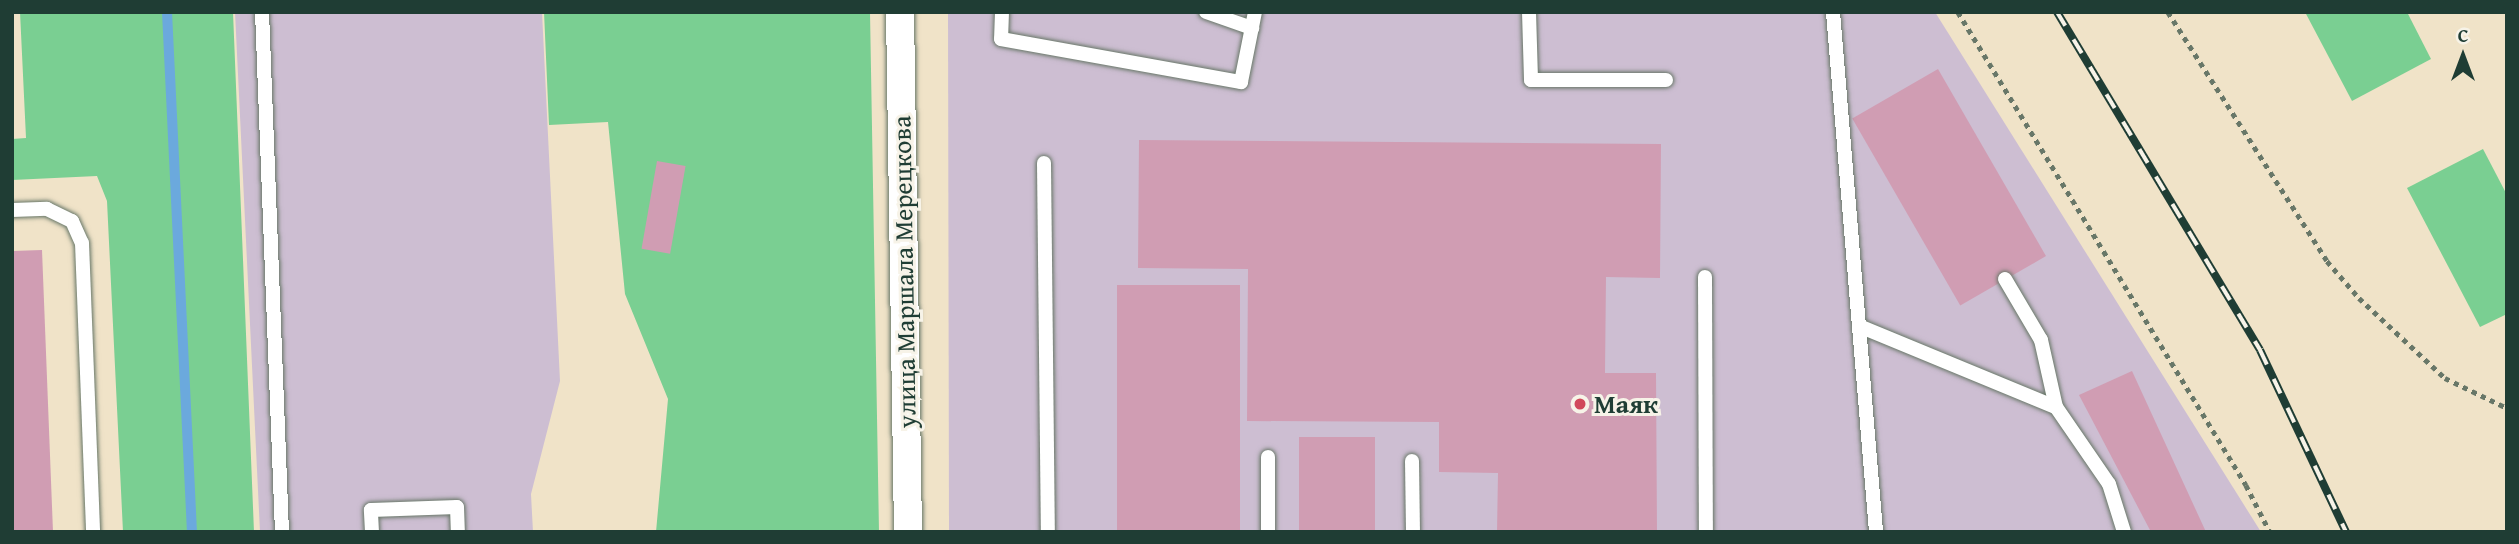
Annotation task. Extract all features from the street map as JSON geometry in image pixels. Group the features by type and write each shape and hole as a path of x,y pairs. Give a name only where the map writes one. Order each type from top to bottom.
{"street":[{"name":"улица Маршала Мерецкова","path":"900,12 908,532"}],"lane":[{"path":"262,12 282,532"},
{"path":"1002,12 1001,39 1241,82 1255,12"},
{"path":"1206,12 1252,28"},
{"path":"1529,12 1531,80 1666,80"},
{"path":"1833,12 1875,532"},
{"path":"1044,163 1048,532"},
{"path":"12,210 47,209 72,221 82,243 93,532"},
{"path":"1705,277 1706,532"},
{"path":"2005,279 2041,340 2056,407 2109,484 2124,532"},
{"path":"1859,326 2056,407"},
{"path":"1268,457 1268,532"},
{"path":"1412,461 1413,532"},
{"path":"372,532 371,510 457,507 458,532"}],"path":[{"path":"1958,12 2246,485 2270,532"},
{"path":"2168,12 2327,261 2360,298 2445,379 2507,408"}],"shaded area":[{"path":"235,12 542,12 560,381 531,494 533,532 260,532"},
{"path":"948,12 1935,12 2261,532 949,532"}],"green space":[{"path":"20,12 233,12 254,532 123,532 107,201 97,176 12,180 12,139 26,138"},
{"path":"544,12 870,12 879,532 656,532 668,399 625,294 608,122 549,125"},
{"path":"2305,12 2407,12 2431,59 2352,101"},
{"path":"2483,149 2507,195 2507,314 2480,327 2407,188"}],"building":[{"path":"1938,69 2046,256 1960,306 1852,118"},
{"path":"1139,140 1661,144 1660,278 1606,277 1605,373 1656,373 1657,532 1497,532 1498,473 1439,472 1439,422 1247,421 1248,269 1138,268"},
{"path":"657,161 686,166 670,254 642,249"},
{"path":"42,250 53,532 12,532 12,251"},
{"path":"1117,285 1240,285 1240,532 1117,532"},
{"path":"2132,371 2206,532 2151,532 2079,395"},
{"path":"1299,437 1375,437 1375,532 1299,532"}],"waterway":[{"path":"167,12 192,532"}],"railway":[{"path":"2057,12 2260,350 2346,532"}],"place":[{"name":"Маяк","path":"1580,404"}]}
